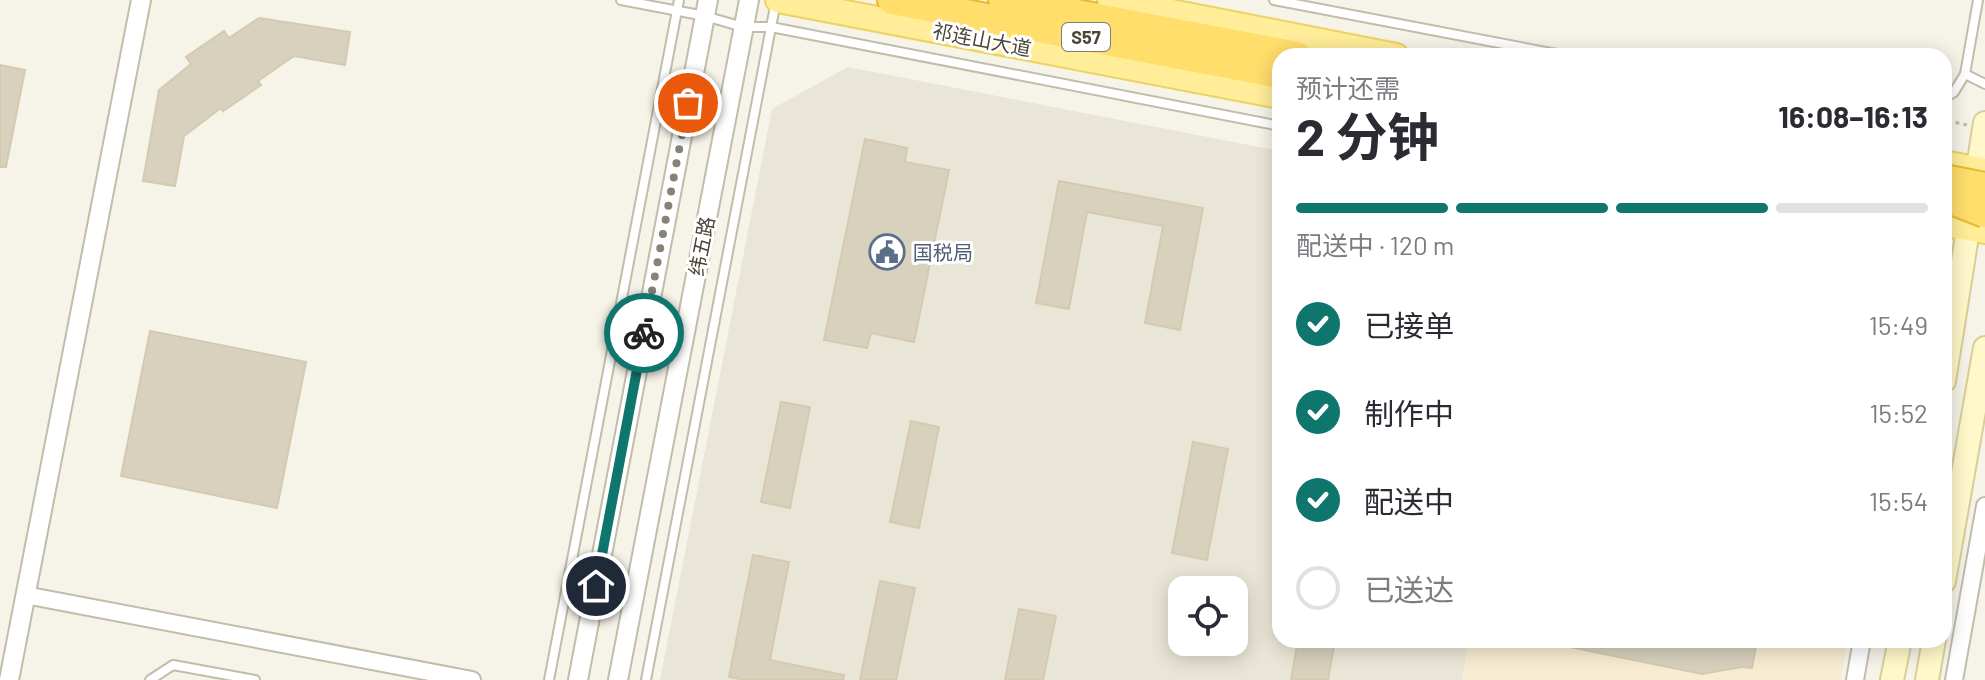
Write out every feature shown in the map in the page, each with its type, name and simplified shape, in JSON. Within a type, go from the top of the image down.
[{"type":"highway","name":"S57","points":[[892,0],[1272,72]]},
{"type":"highway","name":"S57","points":[[1003,0],[1272,51]]},
{"type":"highway","points":[[1952,178],[1982,176]]},
{"type":"highway","points":[[1952,201],[1957,202],[1970,224]]},
{"type":"main road","name":"祁连山大道","points":[[777,0],[1272,94]]},
{"type":"main road","points":[[1110,0],[1355,48]]},
{"type":"main road","points":[[1952,326],[1982,176],[1984,126]]},
{"type":"main road","points":[[1952,166],[1982,176]]},
{"type":"main road","points":[[1952,540],[1980,397],[1985,348]]},
{"type":"main road","points":[[1892,680],[1898,648]]},
{"type":"main road","points":[[1927,680],[1933,648]]},
{"type":"street","points":[[9,680],[141,0]]},
{"type":"street","name":"纬五路","points":[[618,680],[749,0]]},
{"type":"street","name":"纬五路","points":[[578,680],[706,8]]},
{"type":"street","points":[[1954,680],[1985,506]]},
{"type":"street","points":[[25,595],[472,680]]},
{"type":"street","points":[[1855,680],[1861,648]]},
{"type":"lane","points":[[621,0],[677,10],[706,8],[743,27],[771,27],[1272,124]]},
{"type":"lane","points":[[549,680],[679,0]]},
{"type":"lane","points":[[646,680],[777,0]]},
{"type":"lane","points":[[1274,0],[1525,48]]},
{"type":"lane","points":[[1952,93],[1965,74],[1978,0]]},
{"type":"lane","points":[[1965,74],[1985,84]]},
{"type":"lane","points":[[150,680],[173,665],[255,680]]},
{"type":"path","points":[[1952,121],[1984,126]]},
{"type":"shaded area","points":[[848,67],[1272,149],[1272,648],[1468,648],[1462,680],[660,680],[772,109]]},
{"type":"shaded area","points":[[1468,648],[1846,648],[1841,680],[1462,680]]},
{"type":"building","points":[[259,18],[350,32],[345,65],[294,56],[258,81],[261,85],[223,111],[221,108],[184,136],[175,186],[143,181],[159,90],[191,64],[186,57],[224,31],[229,38]]},
{"type":"building","points":[[0,65],[25,70],[6,167],[0,167]]},
{"type":"building","name":"国税局","points":[[865,139],[907,148],[905,162],[949,170],[914,342],[871,333],[867,348],[824,340]]},
{"type":"building","points":[[1059,181],[1203,208],[1180,330],[1145,323],[1163,226],[1087,212],[1069,309],[1036,303]]},
{"type":"building","points":[[150,331],[306,362],[277,508],[121,476]]},
{"type":"building","points":[[781,402],[810,407],[790,508],[761,502]]},
{"type":"building","points":[[911,421],[939,427],[919,528],[890,522]]},
{"type":"building","points":[[1193,442],[1228,449],[1207,560],[1172,553]]},
{"type":"building","points":[[753,555],[789,562],[770,660],[844,675],[843,680],[745,680],[729,677]]},
{"type":"building","points":[[880,581],[915,588],[896,680],[860,680]]},
{"type":"building","points":[[1019,609],[1056,616],[1043,680],[1005,680]]},
{"type":"building","points":[[1297,648],[1334,648],[1328,680],[1291,680]]},
{"type":"building","points":[[1575,648],[1756,648],[1752,668],[1702,674]]},
{"type":"way so far","points":[[644,333],[688,103]]},
{"type":"place","name":"国税局","points":[[887,252]]},
{"type":"route","points":[[596,586],[644,333]]}]
